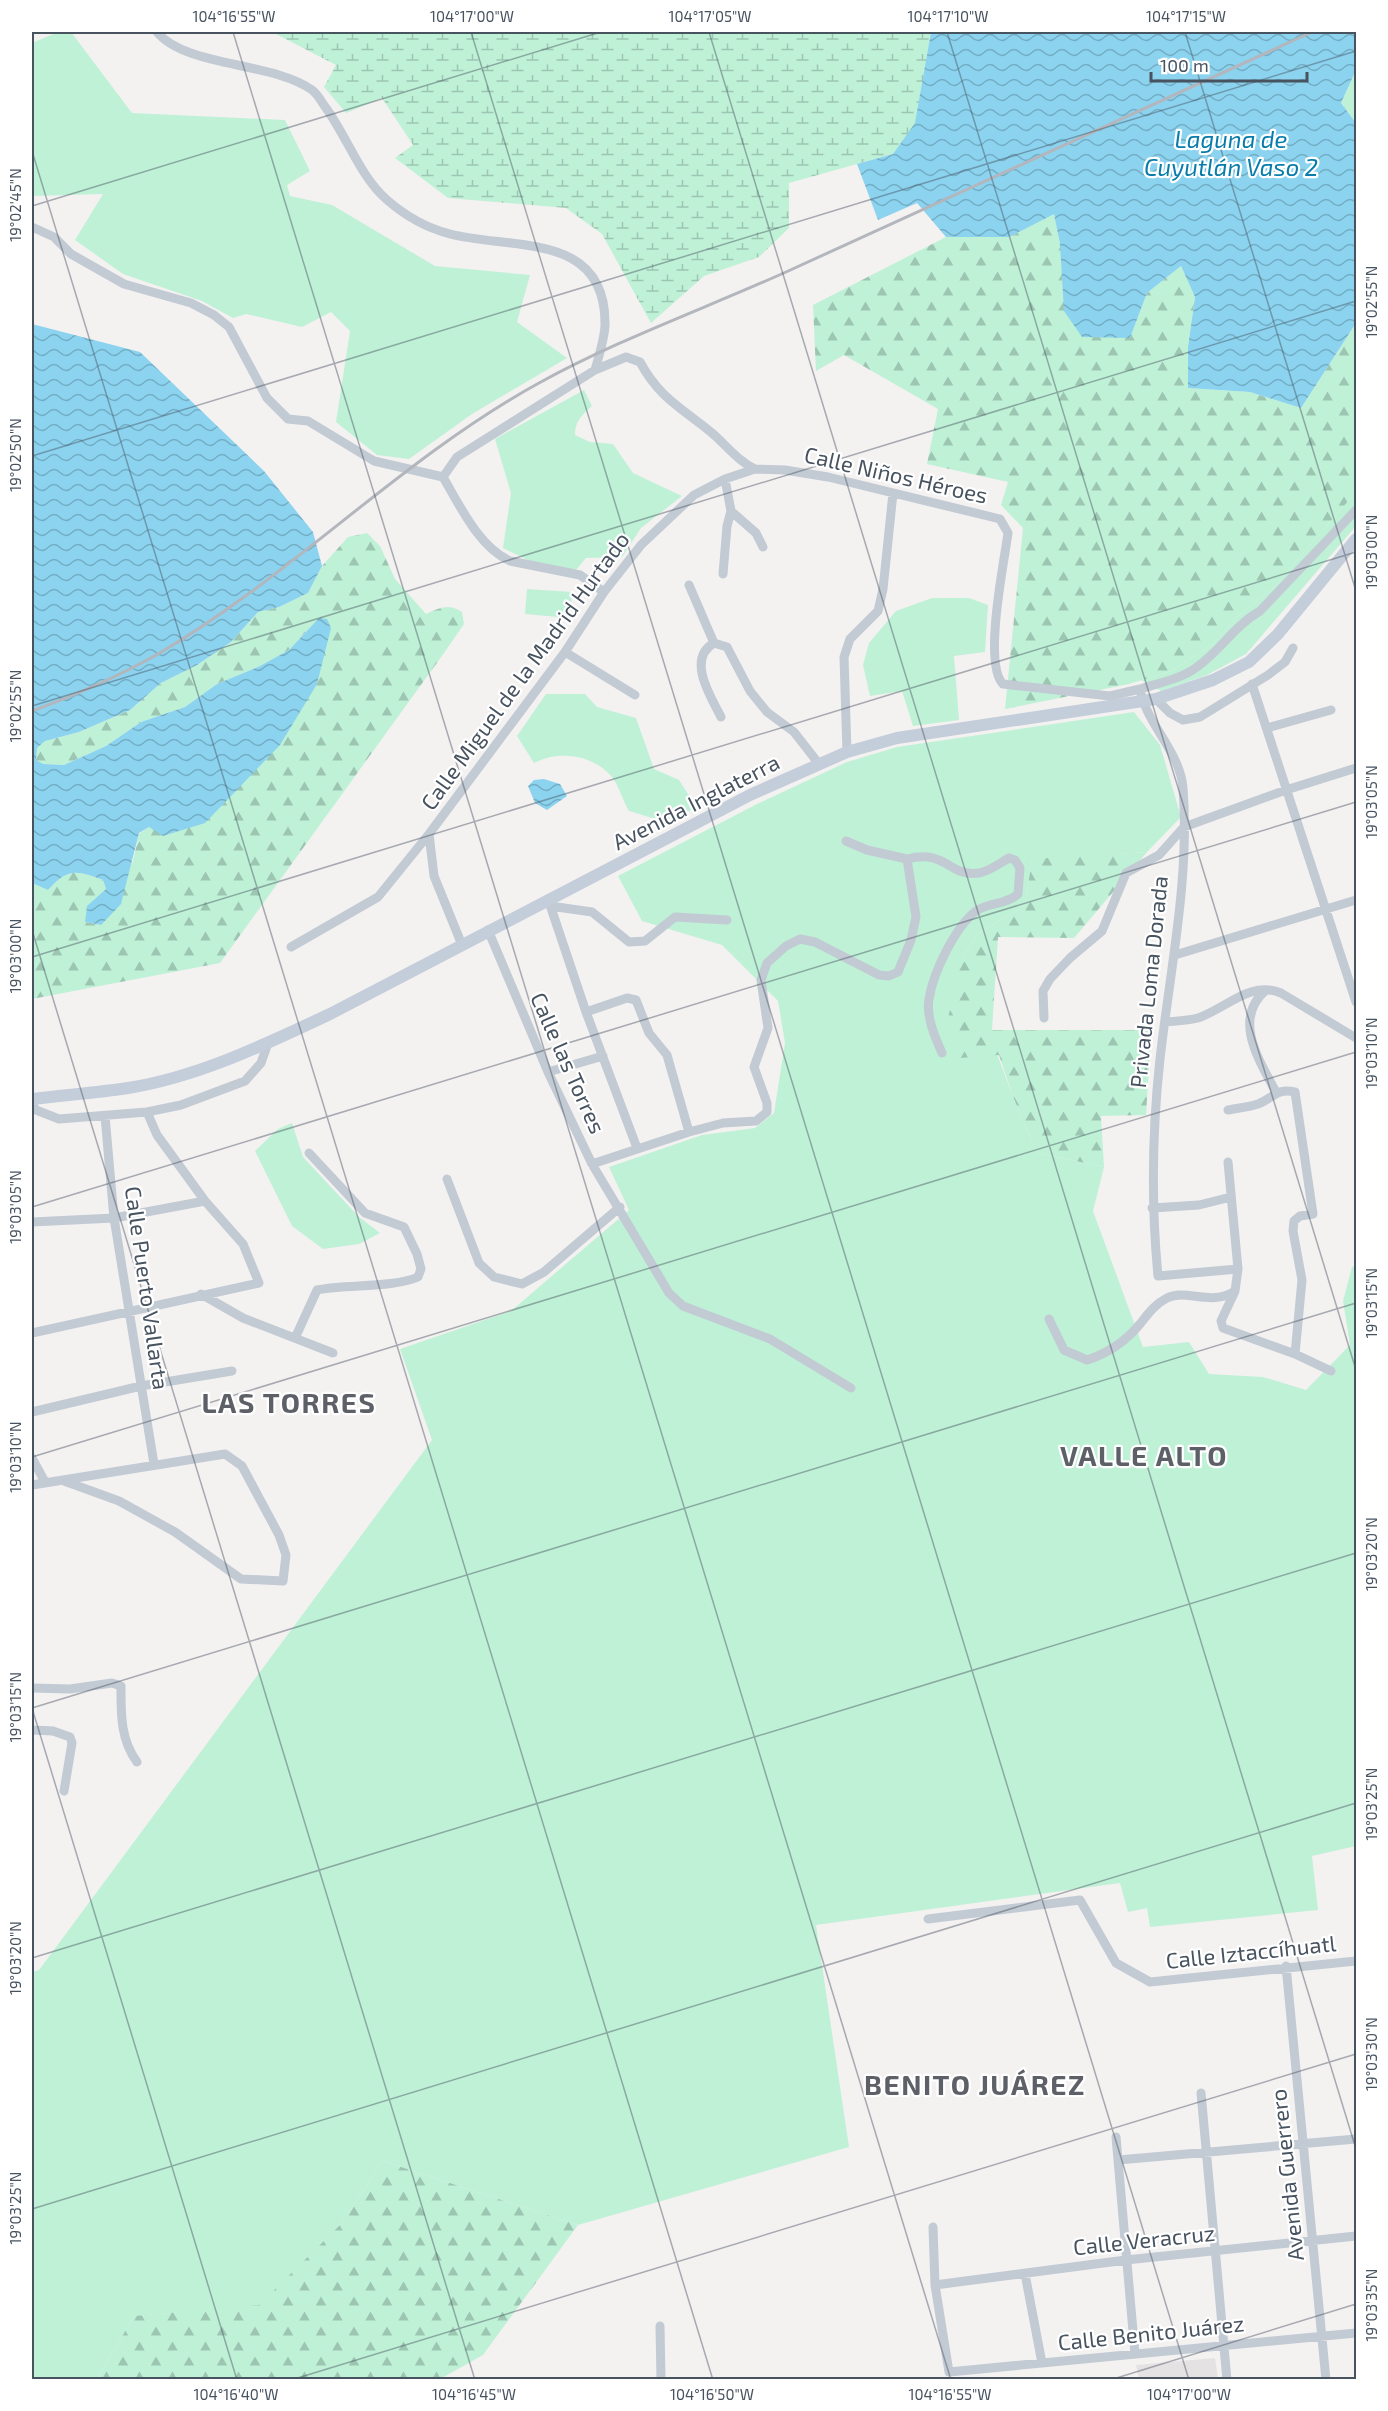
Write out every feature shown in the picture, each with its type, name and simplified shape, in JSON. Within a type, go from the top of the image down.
[{"type":"main road","name":"Avenida Inglaterra","points":[[32,1099],[129,1088],[185,1075],[268,1043],[330,1014],[488,930],[549,902],[750,795],[847,752],[897,738],[1141,695],[1156,699],[1213,680],[1249,662],[1278,634],[1356,539]]},
{"type":"street","points":[[157,32],[180,50],[278,75],[313,90],[386,199],[414,220],[448,234],[489,242],[546,247],[576,258],[594,281],[602,298],[605,327],[596,370]]},
{"type":"street","points":[[32,227],[54,237],[71,254],[124,284],[191,303],[214,315],[229,327],[267,398],[288,419],[308,421],[374,461],[443,477],[468,520],[500,556],[510,561],[580,575],[604,592]]},
{"type":"street","points":[[443,477],[457,457],[596,370],[626,357],[640,362],[650,380],[663,396],[712,433],[742,463],[755,469]]},
{"type":"street","name":"Calle Miguel de la Madrid Hurtado","points":[[462,945],[434,876],[429,834],[565,652],[604,592],[641,545],[694,495],[725,479],[755,469],[785,470]]},
{"type":"street","name":"Calle Niños Héroes","points":[[785,470],[1000,519],[1008,533],[994,636],[995,672],[1003,684],[1110,696],[1141,695],[1196,669],[1216,651],[1242,621],[1260,612],[1356,510]]},
{"type":"street","points":[[723,574],[727,526],[731,512],[725,479]]},
{"type":"street","points":[[847,752],[844,657],[850,639],[878,611],[883,589],[893,493]]},
{"type":"street","points":[[731,512],[756,533],[763,547]]},
{"type":"street","points":[[689,585],[714,643]]},
{"type":"street","points":[[721,717],[702,678],[701,661],[707,647],[714,643],[727,647],[750,691],[766,712],[794,732],[819,764]]},
{"type":"street","points":[[1156,699],[1170,713],[1183,720],[1200,717],[1285,662],[1293,648]]},
{"type":"street","points":[[565,652],[635,695]]},
{"type":"street","points":[[1252,684],[1356,1002]]},
{"type":"street","name":"Privada Loma Dorada","points":[[1141,695],[1168,745],[1183,785],[1184,827],[1175,955],[1155,1111],[1152,1208],[1158,1276],[1238,1269]]},
{"type":"street","points":[[1268,728],[1331,710]]},
{"type":"street","points":[[1044,1018],[1043,991],[1050,979],[1102,931],[1126,873],[1159,855],[1184,827],[1286,790],[1356,768]]},
{"type":"street","points":[[291,947],[378,897],[429,834]]},
{"type":"street","points":[[846,841],[867,850],[907,860],[923,855],[935,857],[963,873],[981,873],[1009,858],[1015,860],[1020,868],[1018,894],[1011,900],[979,909],[962,923],[942,963],[929,1000],[932,1028],[942,1053]]},
{"type":"street","points":[[592,1164],[637,1148],[723,1123],[756,1121],[766,1112],[767,1103],[754,1067],[768,1028],[761,980],[767,963],[786,945],[800,939],[815,942],[879,975],[889,976],[898,972],[911,940],[916,917],[907,860]]},
{"type":"street","points":[[1175,955],[1356,900]]},
{"type":"street","points":[[549,902],[592,912],[628,942],[645,941],[675,917],[727,920]]},
{"type":"street","points":[[549,902],[586,1012],[637,1148]]},
{"type":"street","name":"Calle las Torres","points":[[488,930],[548,1072],[592,1164],[620,1207],[669,1293],[683,1306],[770,1339],[850,1388]]},
{"type":"street","points":[[1268,989],[1258,997],[1249,1012],[1250,1034],[1259,1060],[1276,1092]]},
{"type":"street","points":[[1165,1022],[1190,1020],[1241,996],[1268,989],[1281,993],[1356,1038]]},
{"type":"street","points":[[586,1012],[627,998],[636,1000],[648,1033],[667,1055],[689,1132]]},
{"type":"street","points":[[32,1104],[36,1110],[59,1119],[147,1112],[181,1105],[245,1081],[261,1063],[268,1043]]},
{"type":"street","points":[[548,1072],[603,1056]]},
{"type":"street","points":[[1228,1110],[1260,1103],[1276,1092],[1295,1092],[1313,1214],[1300,1216],[1294,1221],[1293,1232],[1302,1280],[1295,1354]]},
{"type":"street","points":[[32,1333],[259,1283],[243,1244],[206,1201],[157,1136],[147,1112]]},
{"type":"street","name":"Calle Puerto Vallarta","points":[[105,1116],[114,1218],[154,1464]]},
{"type":"street","points":[[295,1338],[317,1290],[348,1285],[409,1281],[418,1277],[421,1269],[404,1227],[365,1213],[309,1153]]},
{"type":"street","points":[[1228,1162],[1238,1269],[1235,1291],[1221,1321],[1222,1328],[1295,1354],[1331,1371]]},
{"type":"street","points":[[447,1179],[479,1263],[494,1277],[522,1284],[544,1272],[620,1207]]},
{"type":"street","points":[[1152,1208],[1199,1205],[1231,1197]]},
{"type":"street","points":[[32,1222],[114,1218],[206,1201]]},
{"type":"street","points":[[1049,1320],[1064,1350],[1087,1360],[1117,1347],[1153,1308],[1168,1297],[1180,1295],[1204,1299],[1229,1295],[1235,1291]]},
{"type":"street","points":[[201,1294],[243,1318],[333,1353]]},
{"type":"street","points":[[32,1412],[141,1386],[232,1371]]},
{"type":"street","points":[[32,1485],[225,1454],[242,1466],[279,1535],[286,1556],[283,1581],[242,1579],[198,1546],[119,1501],[64,1481]]},
{"type":"street","points":[[32,1458],[45,1482]]},
{"type":"street","points":[[32,1688],[69,1689],[112,1683],[121,1686],[122,1725],[128,1751],[137,1762]]},
{"type":"street","points":[[32,1730],[53,1731],[70,1737],[72,1743],[64,1791]]},
{"type":"street","name":"Calle Iztaccíhuatl","points":[[928,1919],[1080,1900],[1116,1963],[1150,1982],[1286,1966],[1356,1961]]},
{"type":"street","name":"Avenida Guerrero","points":[[1286,1966],[1326,2379]]},
{"type":"street","points":[[1201,2093],[1227,2379]]},
{"type":"street","points":[[1116,2137],[1135,2354]]},
{"type":"street","points":[[1118,2160],[1356,2139]]},
{"type":"street","points":[[933,2227],[935,2285]]},
{"type":"street","name":"Calle Veracruz","points":[[935,2285],[1126,2260],[1356,2236]]},
{"type":"street","points":[[1025,2274],[1042,2363]]},
{"type":"street","name":"Calle Benito Juárez","points":[[935,2285],[949,2372],[1356,2333]]},
{"type":"street","points":[[660,2325],[661,2379]]},
{"type":"shaded area","points":[[1215,2358],[1218,2379],[1139,2379],[1136,2365]]},
{"type":"green space","points":[[58,32],[71,32],[132,113],[285,120],[310,171],[287,185],[290,196],[332,205],[435,266],[530,275],[517,322],[567,358],[472,414],[409,459],[377,455],[336,422],[350,331],[331,312],[302,327],[246,314],[233,318],[202,301],[123,274],[75,240],[103,194],[32,196],[32,43]]},
{"type":"green space","points":[[272,32],[931,32],[916,123],[893,154],[789,183],[789,228],[759,257],[704,276],[651,323],[602,234],[566,208],[448,198],[395,158],[413,145],[382,98],[346,113],[324,87],[336,65]]},
{"type":"green space","points":[[1356,70],[1356,123],[1341,103]]},
{"type":"green space","points":[[1054,213],[1060,244],[1130,338],[1147,293],[1181,266],[1195,297],[1188,347],[1188,388],[1250,392],[1301,408],[1356,323],[1356,492],[1272,589],[1237,617],[1212,645],[1171,671],[1129,684],[1005,709],[1023,528],[1001,505],[1008,482],[927,464],[938,409],[844,355],[816,371],[813,305],[946,237],[1009,237]]},
{"type":"green space","points":[[584,390],[592,406],[582,415],[575,435],[590,442],[613,444],[633,473],[682,496],[641,528],[622,557],[586,558],[576,570],[534,563],[503,548],[511,493],[495,439]]},
{"type":"green space","points":[[1356,492],[1356,526],[1246,654],[1207,675],[1161,691],[1141,680],[1171,671],[1212,645],[1237,617],[1272,589]]},
{"type":"green space","points":[[367,533],[380,546],[395,579],[426,614],[449,607],[462,612],[464,624],[444,653],[220,963],[32,999],[32,883],[48,890],[61,878],[73,873],[86,874],[103,880],[106,889],[88,906],[85,922],[101,925],[133,861],[139,834],[149,827],[319,618],[289,650],[260,666],[217,684],[185,707],[141,722],[106,746],[64,765],[43,764],[35,760],[37,748],[45,741],[79,732],[130,710],[161,683],[197,665],[231,642],[258,612],[279,607],[308,593],[322,566],[348,537]]},
{"type":"green space","points":[[527,589],[572,592],[570,618],[525,614]]},
{"type":"green space","points":[[932,598],[969,598],[988,605],[985,652],[954,656],[959,720],[913,726],[902,691],[870,696],[863,665],[869,643],[896,611]]},
{"type":"green space","points":[[546,694],[585,694],[597,707],[636,718],[654,769],[679,780],[697,808],[662,821],[629,811],[612,777],[595,763],[575,756],[554,756],[534,763],[517,736]]},
{"type":"green space","points":[[1134,712],[1160,745],[1181,817],[1147,852],[1032,860],[1025,905],[978,934],[961,958],[1012,1094],[1037,1153],[1104,1167],[1093,1211],[1143,1347],[1189,1342],[1209,1374],[1263,1377],[1306,1390],[1350,1345],[1343,1301],[1352,1267],[1356,1265],[1356,1846],[1312,1856],[1318,1910],[1150,1927],[1147,1908],[1128,1912],[1120,1883],[816,1925],[849,2147],[578,2225],[383,2161],[341,2224],[259,2306],[134,2316],[97,2379],[32,2379],[32,1972],[39,1970],[432,1440],[400,1349],[511,1311],[629,1210],[609,1167],[702,1135],[755,1128],[774,1113],[785,1043],[778,1001],[722,945],[642,921],[618,876],[757,804],[847,762],[897,747]]},
{"type":"green space","points":[[1147,852],[1074,938],[998,937],[992,1030],[1151,1030],[1146,1115],[1101,1116],[1104,1167],[1037,1153],[1012,1094],[999,1055],[959,1058],[948,1019],[961,958],[978,934],[1025,905],[1032,859]]},
{"type":"green space","points":[[292,1123],[303,1157],[359,1217],[380,1233],[359,1244],[323,1249],[292,1226],[255,1151],[278,1129]]},
{"type":"green space","points":[[383,2161],[578,2225],[483,2355],[440,2379],[97,2379],[134,2316],[259,2305],[341,2224]]},
{"type":"water","name":"Laguna de Cuyutlán Vaso 2","points":[[931,32],[1356,32],[1356,70],[1341,103],[1356,123],[1356,323],[1301,408],[1250,392],[1188,388],[1188,347],[1195,297],[1181,266],[1147,293],[1130,338],[1082,337],[1064,311],[1060,244],[1054,214],[1009,237],[946,237],[917,203],[878,220],[857,164],[893,154],[915,123]]},
{"type":"water","points":[[32,324],[140,352],[264,471],[313,532],[322,566],[308,593],[279,607],[258,612],[231,642],[197,665],[161,683],[130,710],[79,732],[45,741],[37,748],[36,760],[43,764],[64,765],[106,746],[141,722],[185,707],[217,684],[260,666],[289,650],[319,618],[327,619],[331,628],[317,684],[280,745],[205,823],[163,836],[149,827],[139,833],[121,904],[101,925],[85,922],[87,906],[106,889],[103,880],[86,874],[73,873],[61,878],[48,890],[32,883]]},
{"type":"water","points":[[544,779],[560,784],[567,796],[547,810],[535,803],[528,786],[534,780]]},
{"type":"railway","points":[[32,711],[127,670],[208,623],[441,446],[489,413],[569,367],[786,272],[1312,32]]},
{"type":"district","name":"LAS TORRES","points":[[289,1403]]},
{"type":"district","name":"VALLE ALTO","points":[[1144,1456]]},
{"type":"district","name":"BENITO JUÁREZ","points":[[975,2085]]}]
